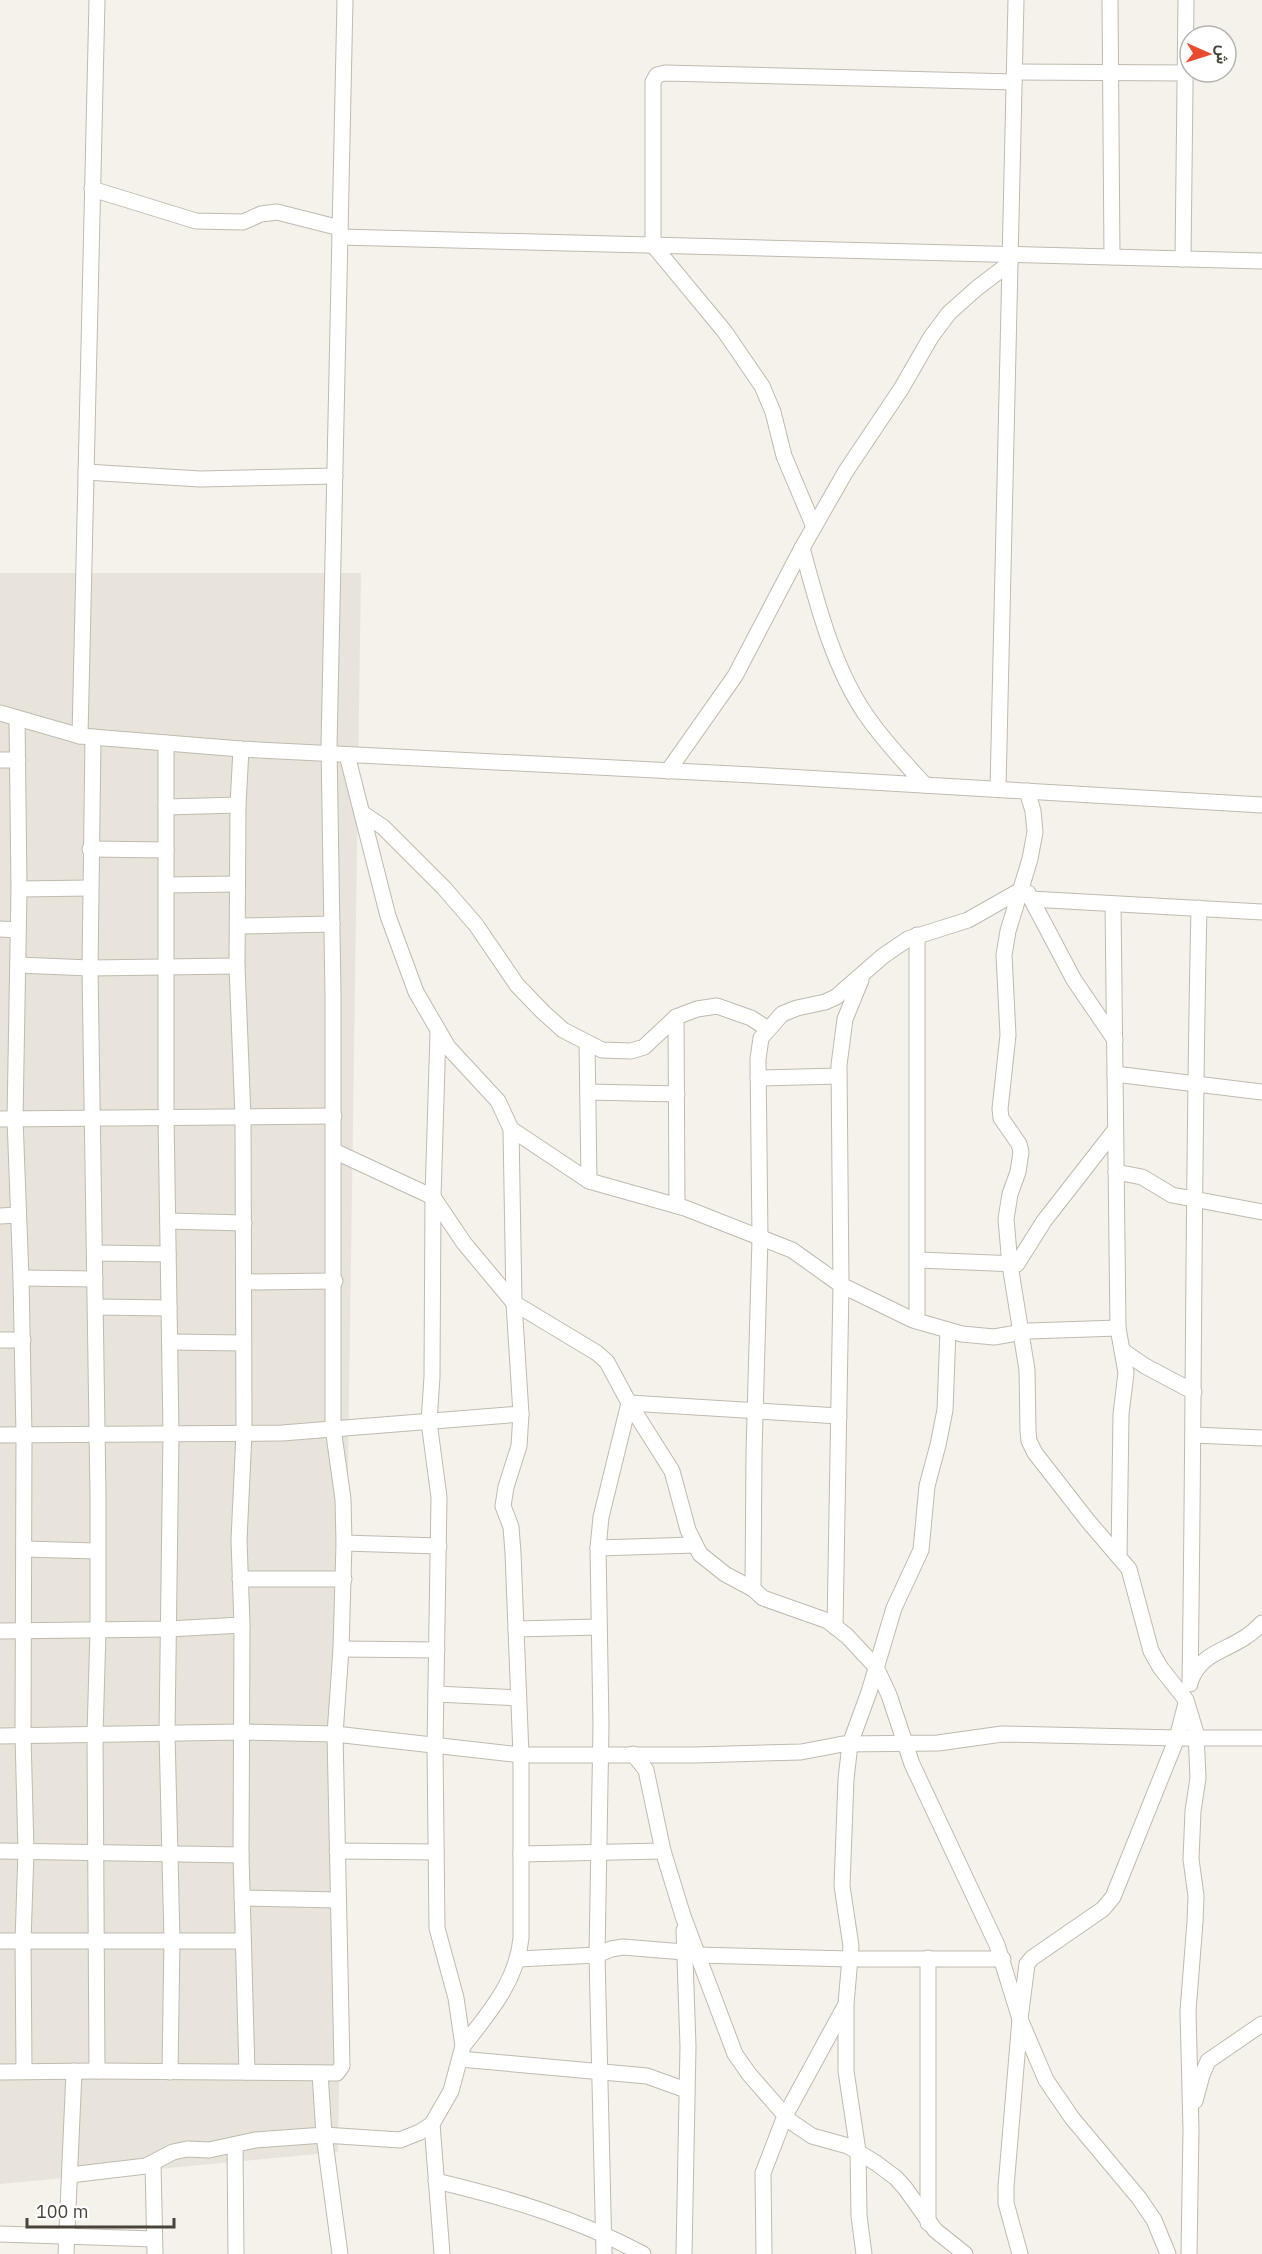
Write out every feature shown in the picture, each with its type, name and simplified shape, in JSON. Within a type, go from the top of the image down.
[{"type":"street","points":[[97,0],[86,472],[87,736],[96,1253],[97,2071]]},
{"type":"street","points":[[0,2072],[337,2073],[342,2066],[335,1734],[341,1649],[344,1543],[343,1499],[333,1428],[334,1116],[329,754],[345,0]]},
{"type":"street","points":[[998,789],[1016,0]]},
{"type":"street","points":[[1110,0],[1112,257]]},
{"type":"street","points":[[1186,0],[1186,24]]},
{"type":"street","points":[[814,527],[784,456],[773,412],[762,386],[725,332],[653,245],[653,82],[657,75],[665,73],[1014,77],[1110,72],[1178,73]]},
{"type":"street","points":[[1183,259],[1185,84]]},
{"type":"street","points":[[92,189],[196,220],[243,222],[261,214],[277,212],[340,233],[1010,259],[1112,257],[1262,261]]},
{"type":"street","points":[[668,771],[735,676],[802,548],[846,471],[901,389],[939,326],[964,299],[1010,259]]},
{"type":"street","points":[[86,472],[201,479],[335,476]]},
{"type":"street","points":[[802,548],[818,608],[851,687],[865,713],[882,736],[926,785]]},
{"type":"street","points":[[0,713],[17,721],[87,736],[241,749],[1262,805]]},
{"type":"street","points":[[0,725],[17,721]]},
{"type":"street","points":[[17,721],[18,965],[8,1119],[18,1215],[23,1340],[23,1736],[26,1851],[23,1941],[24,2071]]},
{"type":"street","points":[[166,743],[166,1118],[171,1342],[167,1733],[172,1940],[170,2072]]},
{"type":"street","points":[[241,749],[238,805],[237,966],[243,1117],[244,1433],[239,1540],[242,1625],[242,1898],[247,2072]]},
{"type":"street","points":[[70,2175],[138,2168],[181,2150],[209,2150],[255,2140],[324,2135],[400,2140],[411,2137],[432,2124],[451,2091],[462,2053],[500,1997],[519,1959],[521,1755],[511,1527],[503,1506],[506,1487],[519,1446],[522,1414],[514,1304],[511,1129],[498,1101],[448,1047],[416,992],[388,916],[346,755]]},
{"type":"street","points":[[0,760],[18,760]]},
{"type":"street","points":[[1027,791],[1033,811],[1035,832],[1025,890],[1008,931],[1004,955],[1008,1035],[1000,1109],[1001,1118],[1019,1144],[1021,1152],[1021,1162],[1007,1208],[1010,1265],[1027,1370],[1028,1424],[1032,1447],[1132,1576],[1151,1651],[1160,1667],[1186,1700],[1197,1738],[1198,1778],[1193,1811],[1191,1859],[1195,1887],[1195,1914],[1188,2011],[1191,2116],[1189,2254]]},
{"type":"street","points":[[166,807],[238,805]]},
{"type":"street","points":[[362,813],[383,827],[444,888],[476,925],[517,985],[563,1030],[587,1043],[602,1050],[631,1052],[644,1047],[676,1017],[697,1009],[717,1006],[751,1018],[768,1029]]},
{"type":"street","points":[[90,849],[166,850]]},
{"type":"street","points":[[167,885],[237,884]]},
{"type":"street","points":[[19,889],[90,888]]},
{"type":"street","points":[[1025,890],[1074,980],[1115,1040]]},
{"type":"street","points":[[753,1589],[759,1238],[758,1078],[759,1046],[768,1029],[782,1014],[790,1010],[825,1002],[836,997],[896,946],[917,934],[968,920],[1025,890],[1113,905],[1262,912]]},
{"type":"street","points":[[1113,905],[1118,1328],[1126,1373],[1121,1414],[1119,1557]]},
{"type":"street","points":[[1190,1683],[1194,1435],[1195,1083],[1199,908]]},
{"type":"street","points":[[238,926],[332,924]]},
{"type":"street","points":[[0,929],[18,930]]},
{"type":"street","points":[[917,934],[919,1260],[917,1321]]},
{"type":"street","points":[[18,965],[90,968],[237,966]]},
{"type":"street","points":[[835,1627],[841,1285],[840,1050],[850,1002],[865,972]]},
{"type":"street","points":[[676,1017],[677,1206]]},
{"type":"street","points":[[438,1032],[433,1197],[432,1377],[429,1422],[439,1497],[435,1747],[437,1928],[456,1998],[462,2053]]},
{"type":"street","points":[[587,1043],[589,1181]]},
{"type":"street","points":[[1115,1074],[1262,1092]]},
{"type":"street","points":[[758,1078],[839,1076]]},
{"type":"street","points":[[588,1092],[677,1094]]},
{"type":"street","points":[[8,1119],[334,1116]]},
{"type":"street","points":[[511,1129],[589,1181],[677,1206],[792,1250],[841,1285],[917,1321],[969,1335],[994,1337],[1022,1332],[1118,1328]]},
{"type":"street","points":[[919,1260],[1010,1265],[1018,1263],[1044,1221],[1115,1130]]},
{"type":"street","points":[[334,1151],[433,1197],[464,1243],[514,1304],[597,1353],[606,1362],[672,1471],[695,1545],[711,1564],[753,1589],[763,1598],[828,1621],[847,1636],[876,1667],[934,1812],[1003,1959],[1020,2019],[1037,2060],[1056,2097],[1139,2198],[1154,2220],[1168,2254]]},
{"type":"street","points":[[1116,1172],[1142,1177],[1172,1195],[1262,1212]]},
{"type":"street","points":[[0,1216],[18,1215]]},
{"type":"street","points":[[168,1221],[244,1223]]},
{"type":"street","points":[[96,1253],[168,1254]]},
{"type":"street","points":[[21,1278],[95,1279]]},
{"type":"street","points":[[244,1282],[334,1281]]},
{"type":"street","points":[[96,1307],[169,1308]]},
{"type":"street","points":[[864,2254],[859,2216],[858,2151],[848,2092],[846,2004],[850,1959],[849,1931],[842,1886],[846,1779],[850,1744],[894,1608],[917,1561],[922,1542],[928,1480],[939,1445],[947,1393],[948,1330]]},
{"type":"street","points":[[0,1340],[23,1340]]},
{"type":"street","points":[[171,1342],[243,1343]]},
{"type":"street","points":[[1123,1351],[1145,1366],[1194,1392]]},
{"type":"street","points":[[629,1403],[839,1416]]},
{"type":"street","points":[[603,2254],[597,1955],[600,1754],[598,1548],[602,1517],[629,1403]]},
{"type":"street","points":[[0,1435],[282,1433],[522,1414]]},
{"type":"street","points":[[1194,1435],[1262,1438]]},
{"type":"street","points":[[344,1543],[439,1546]]},
{"type":"street","points":[[598,1548],[695,1545]]},
{"type":"street","points":[[24,1549],[96,1551]]},
{"type":"street","points":[[240,1579],[344,1579]]},
{"type":"street","points":[[1020,2254],[1008,2211],[1006,2187],[1020,2019],[1027,1964],[1032,1958],[1103,1909],[1113,1897],[1182,1725],[1190,1683],[1195,1670],[1203,1660],[1247,1636],[1262,1623]]},
{"type":"street","points":[[0,1631],[98,1631],[242,1625]]},
{"type":"street","points":[[516,1629],[599,1627]]},
{"type":"street","points":[[341,1649],[437,1650]]},
{"type":"street","points":[[436,1694],[518,1698]]},
{"type":"street","points":[[0,1736],[241,1732],[335,1734],[521,1755],[695,1755],[801,1752],[850,1744],[938,1743],[1002,1734],[1262,1738]]},
{"type":"street","points":[[633,1754],[646,1770],[650,1783],[663,1851],[683,1916],[690,1953],[684,2254]]},
{"type":"street","points":[[0,1851],[242,1855]]},
{"type":"street","points":[[337,1851],[436,1852]]},
{"type":"street","points":[[521,1854],[663,1851]]},
{"type":"street","points":[[242,1898],[338,1900]]},
{"type":"street","points":[[0,1941],[243,1941]]},
{"type":"street","points":[[519,1959],[597,1955],[623,1947],[690,1953],[850,1959],[1003,1959]]},
{"type":"street","points":[[690,1953],[719,2008],[728,2040],[735,2054],[785,2116],[799,2129],[812,2136],[858,2151],[896,2178],[928,2223],[965,2254]]},
{"type":"street","points":[[928,1958],[928,2223]]},
{"type":"street","points":[[764,2254],[763,2173],[785,2116],[846,2004]]},
{"type":"street","points":[[1191,2116],[1202,2074],[1208,2061],[1262,2024]]},
{"type":"street","points":[[462,2053],[647,2076],[686,2090]]},
{"type":"street","points":[[66,2254],[74,2071]]},
{"type":"street","points":[[320,2073],[324,2135],[340,2254]]},
{"type":"street","points":[[432,2124],[442,2254]]},
{"type":"street","points":[[235,2145],[236,2254]]},
{"type":"street","points":[[0,2234],[67,2235],[154,2247],[153,2163]]},
{"type":"street","points":[[436,2181],[495,2194],[604,2233],[643,2254]]},
{"type":"shaded area","points":[[0,573],[361,573],[338,2152],[0,2184]]}]
